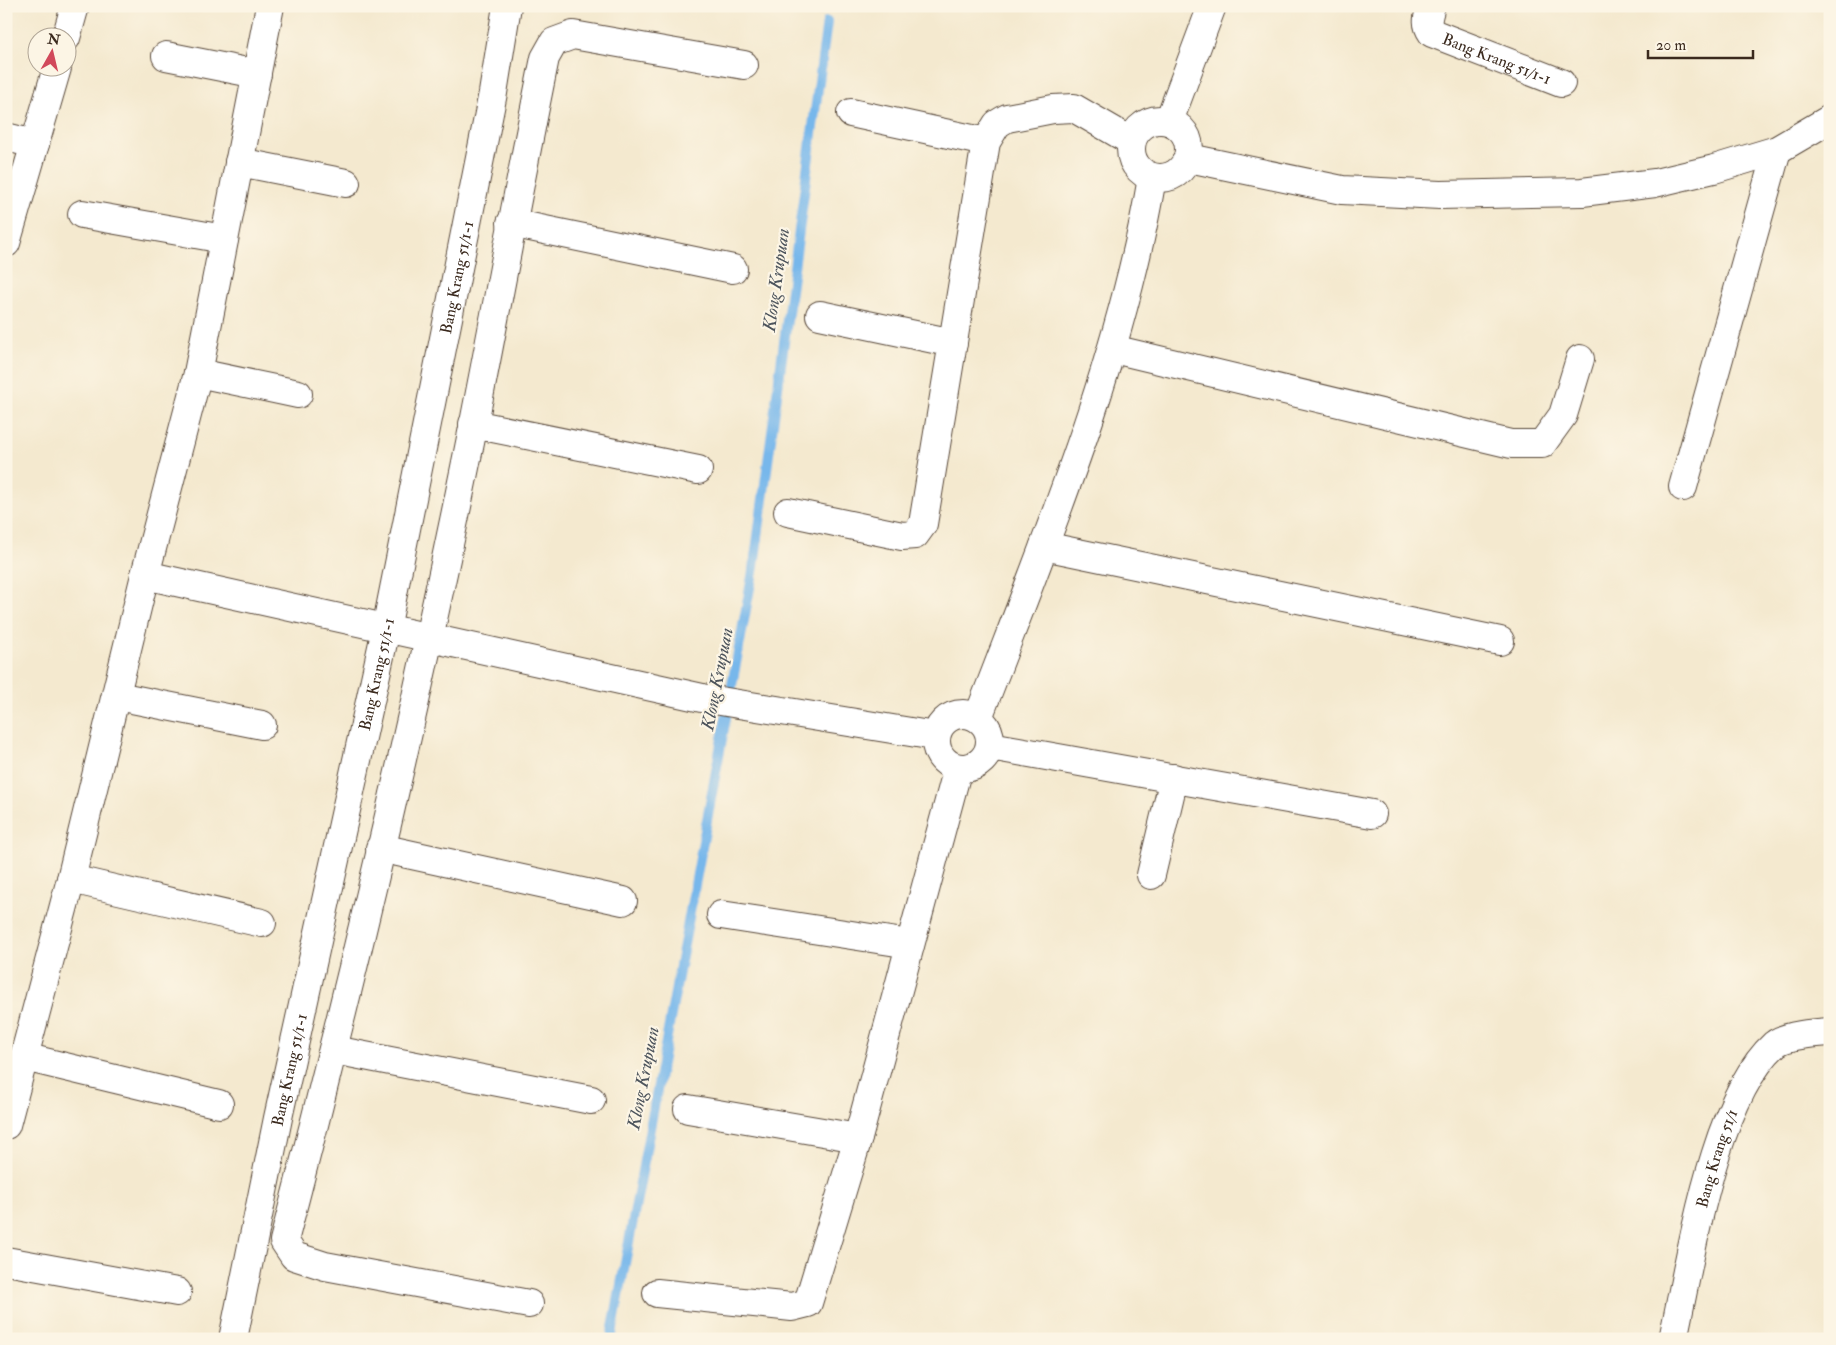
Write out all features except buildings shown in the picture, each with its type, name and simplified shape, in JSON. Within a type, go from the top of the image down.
[{"type":"street","points":[[69,28],[75,6]]},
{"type":"street","points":[[6,1125],[71,879],[145,575],[198,373],[270,6]]},
{"type":"street","name":"Bang Krang 51/1-1","points":[[233,1339],[278,1118],[386,629],[493,93],[507,6]]},
{"type":"street","points":[[1169,121],[1212,6]]},
{"type":"street","name":"Bang Krang 51/1-1","points":[[1431,6],[1427,20],[1432,33],[1561,83]]},
{"type":"street","points":[[529,1304],[325,1266],[294,1256],[284,1241],[334,1050],[427,638],[473,424],[545,58],[554,42],[573,36],[744,65]]},
{"type":"street","points":[[166,56],[257,74]]},
{"type":"street","points":[[6,244],[54,78]]},
{"type":"street","points":[[788,512],[902,536],[914,535],[924,524],[986,142],[997,124],[1007,118],[1052,109],[1074,108],[1131,141]]},
{"type":"street","points":[[851,113],[986,142]]},
{"type":"street","points":[[1189,158],[1342,190],[1440,195],[1582,192],[1655,183],[1714,169],[1778,150],[1830,119]]},
{"type":"street","points":[[1157,120],[1169,121],[1179,126],[1186,136],[1190,147],[1189,158],[1183,168],[1174,175],[1163,179],[1152,178],[1141,172],[1134,163],[1130,152],[1131,141],[1137,130],[1146,123],[1157,120]]},
{"type":"street","points":[[6,137],[35,144]]},
{"type":"street","points":[[1683,487],[1778,150]]},
{"type":"street","points":[[239,162],[346,183]]},
{"type":"street","points":[[978,718],[1044,546],[1113,349],[1145,219],[1152,178]]},
{"type":"street","points":[[82,214],[224,239]]},
{"type":"street","points":[[511,224],[733,269]]},
{"type":"street","points":[[820,315],[954,343]]},
{"type":"street","points":[[1113,349],[1511,444],[1542,444],[1564,414],[1580,359]]},
{"type":"street","points":[[198,373],[298,394]]},
{"type":"street","points":[[473,424],[698,470]]},
{"type":"street","points":[[1044,546],[1500,641]]},
{"type":"street","points":[[145,575],[702,698],[935,736]]},
{"type":"street","points":[[117,696],[262,726]]},
{"type":"street","points":[[957,714],[978,718],[986,726],[990,736],[990,746],[986,757],[978,764],[968,768],[958,768],[947,764],[940,756],[936,747],[935,736],[947,718],[957,714]]},
{"type":"street","points":[[990,746],[1372,814]]},
{"type":"street","points":[[658,1293],[792,1307],[808,1303],[858,1138],[958,768]]},
{"type":"street","points":[[1151,875],[1174,778]]},
{"type":"street","points":[[380,848],[623,900]]},
{"type":"street","points":[[71,879],[262,923]]},
{"type":"street","points":[[721,915],[910,944]]},
{"type":"street","name":"Bang Krang 51/1","points":[[1673,1339],[1712,1164],[1727,1122],[1752,1070],[1776,1043],[1809,1033],[1830,1032]]},
{"type":"street","points":[[334,1050],[591,1100]]},
{"type":"street","points":[[24,1057],[219,1104]]},
{"type":"street","points":[[688,1109],[858,1138]]},
{"type":"street","points":[[6,1261],[177,1292]]},
{"type":"waterway","name":"Klong Krupuan","points":[[611,1339],[754,566],[827,22]]}]
